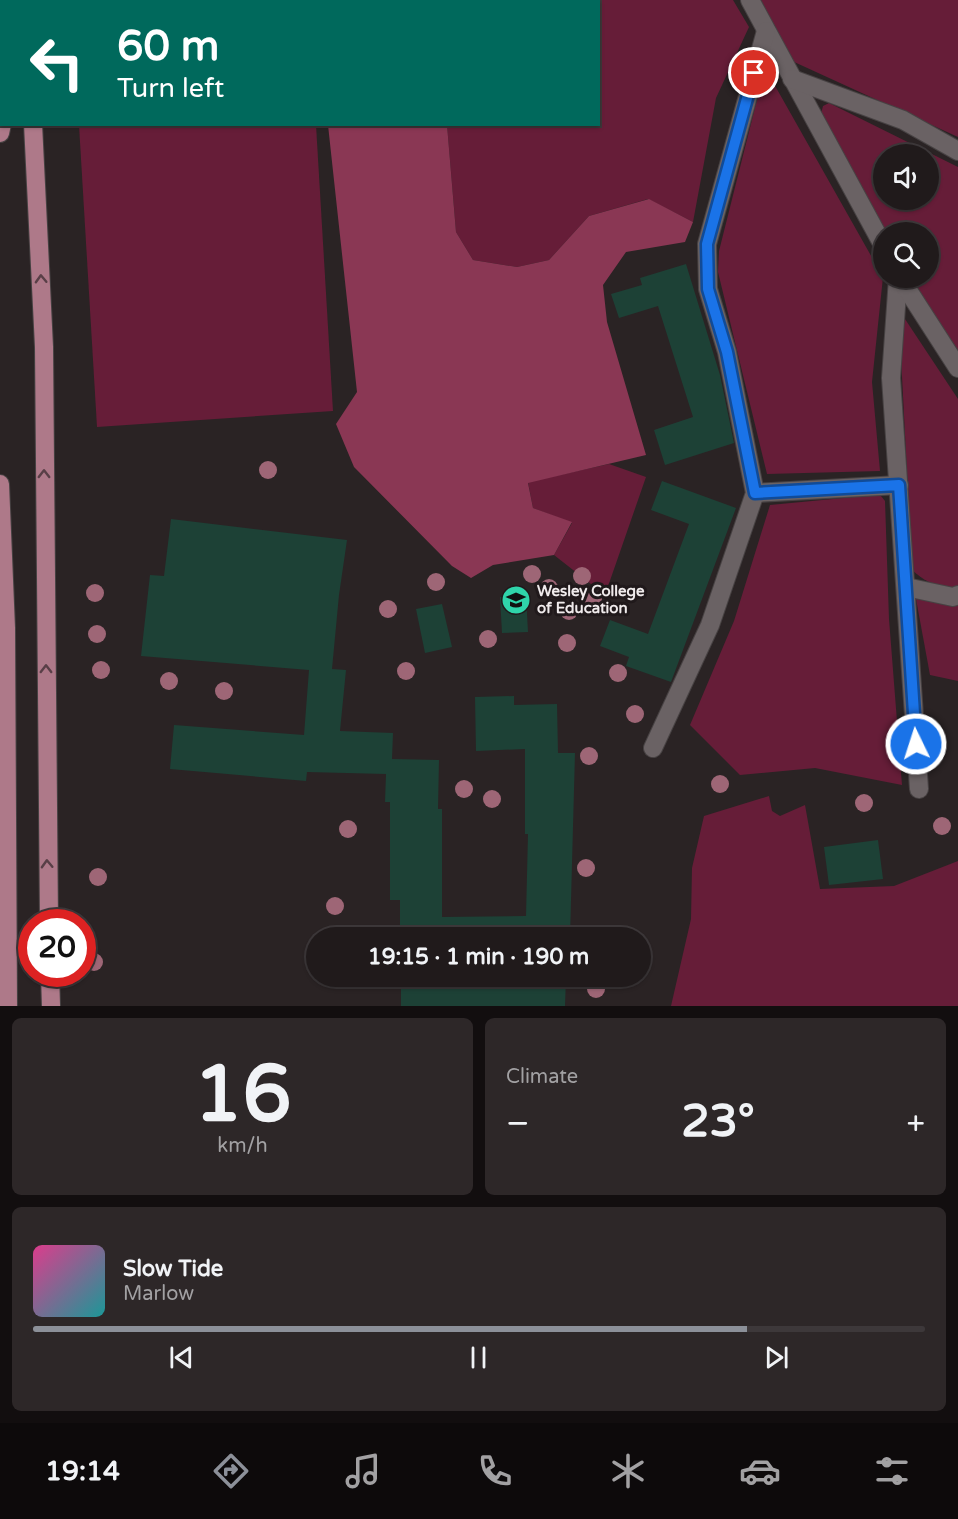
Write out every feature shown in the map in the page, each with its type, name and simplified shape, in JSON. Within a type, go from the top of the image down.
[{"type":"main road","points":[[33,126],[44,346],[49,909]]},
{"type":"main road","points":[[0,484],[6,628],[8,1006]]},
{"type":"main road","points":[[50,987],[51,1006]]},
{"type":"lane","points":[[750,0],[873,228]]},
{"type":"lane","points":[[653,748],[710,625],[755,493],[727,352],[708,289],[707,244],[766,31]]},
{"type":"lane","points":[[792,79],[903,120],[958,152]]},
{"type":"lane","points":[[898,288],[891,378],[919,789]]},
{"type":"lane","points":[[906,288],[958,368]]},
{"type":"lane","points":[[755,493],[899,485]]},
{"type":"lane","points":[[906,587],[953,597],[958,595]]},
{"type":"shaded area","points":[[600,0],[733,0],[749,27],[716,98],[693,222],[648,199],[589,216],[549,260],[517,267],[473,260],[456,232],[447,126],[600,126]]},
{"type":"shaded area","points":[[761,0],[958,0],[958,137],[792,61]]},
{"type":"shaded area","points":[[765,68],[873,259],[873,288],[882,288],[872,382],[880,471],[767,474],[718,272],[719,251]]},
{"type":"shaded area","points":[[829,103],[912,144],[873,144],[873,210],[939,210],[939,158],[958,167],[958,354],[915,288],[939,288],[939,222],[879,222],[821,114],[823,106]]},
{"type":"shaded area","points":[[79,126],[316,126],[333,411],[97,427]]},
{"type":"shaded area","points":[[328,126],[447,126],[456,232],[473,260],[517,267],[549,260],[589,216],[649,199],[693,222],[685,242],[626,252],[603,285],[607,322],[646,455],[528,483],[533,508],[572,522],[554,555],[493,565],[471,578],[452,566],[354,467],[336,424],[357,392]]},
{"type":"shaded area","points":[[903,316],[958,399],[958,586],[945,587],[933,584],[912,570],[899,318]]},
{"type":"shaded area","points":[[609,464],[646,477],[605,595],[554,555],[572,523],[533,508],[528,482]]},
{"type":"shaded area","points":[[881,496],[885,501],[889,619],[902,785],[815,768],[740,775],[690,725],[734,621],[770,505]]},
{"type":"shaded area","points":[[916,599],[958,603],[958,681],[930,675]]},
{"type":"shaded area","points":[[769,796],[772,811],[780,816],[805,805],[820,889],[894,886],[958,861],[958,1006],[671,1006],[691,919],[692,868],[704,816]]},
{"type":"building","points":[[686,264],[720,375],[734,443],[665,465],[654,430],[693,417],[658,306],[619,318],[611,294],[642,285],[640,278]]},
{"type":"building","points":[[662,481],[736,508],[671,682],[626,666],[629,657],[600,646],[610,620],[648,634],[689,524],[651,510]]},
{"type":"building","points":[[171,519],[347,540],[332,669],[346,670],[340,731],[393,733],[392,759],[439,760],[438,809],[442,809],[442,917],[526,916],[528,834],[525,834],[525,749],[476,751],[475,697],[514,696],[514,705],[557,704],[558,753],[575,753],[570,927],[400,927],[400,900],[390,900],[390,802],[385,802],[386,774],[307,772],[306,781],[170,769],[174,725],[304,735],[309,670],[141,656],[150,575],[164,576]]},
{"type":"building","points":[[526,595],[528,632],[502,633],[500,597]]},
{"type":"building","points":[[442,604],[452,647],[425,653],[416,609]]},
{"type":"building","points":[[878,840],[883,879],[829,885],[824,847]]},
{"type":"building","points":[[401,987],[566,987],[565,1006],[401,1006]]},
{"type":"place","name":"Wesley College of Education","points":[[516,600]]},
{"type":"route","points":[[754,73],[707,244],[708,289],[727,352],[755,493],[899,485],[916,744]]}]
